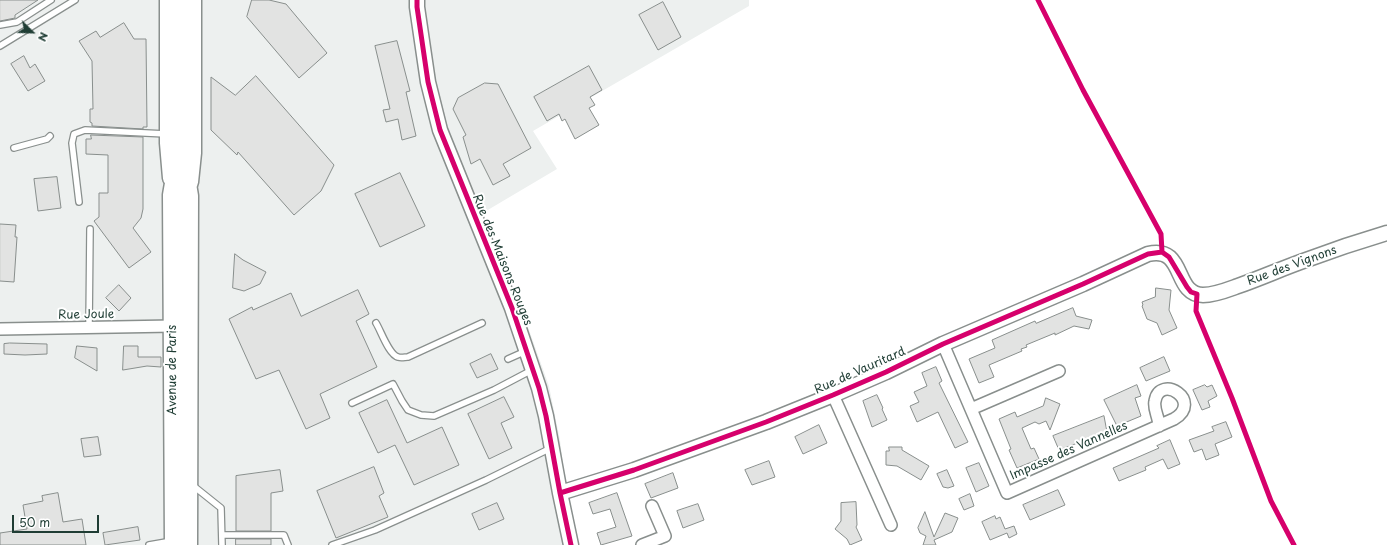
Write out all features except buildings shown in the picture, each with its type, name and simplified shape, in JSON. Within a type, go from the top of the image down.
[{"type":"main road","name":"Avenue de Paris","points":[[168,0],[174,139],[181,196],[188,481],[178,544]]},
{"type":"main road","name":"Avenue de Paris","points":[[174,139],[180,0]]},
{"type":"main road","name":"Avenue de Paris","points":[[178,544],[173,326],[181,196],[193,153],[193,0]]},
{"type":"street","name":"Rue des Maisons Rouges","points":[[416,2],[428,82],[440,130],[512,308],[533,369],[546,416],[571,545]]},
{"type":"street","name":"Rue des Vignons","points":[[1162,252],[1173,262],[1187,288],[1197,294],[1209,294],[1272,274],[1305,260],[1387,233]]},
{"type":"street","name":"Rue de Vauritard","points":[[560,493],[634,470],[766,422],[886,372],[943,344],[1083,284],[1148,254],[1162,252]]},
{"type":"street","name":"Rue Joule","points":[[0,329],[173,326]]},
{"type":"street","name":"Impasse des Vannelles","points":[[943,344],[1007,493],[1159,426]]},
{"type":"street","points":[[971,409],[1059,370]]},
{"type":"street","points":[[833,394],[891,524]]},
{"type":"street","points":[[642,545],[664,536],[652,506]]},
{"type":"lane","points":[[0,25],[17,22],[51,0]]},
{"type":"lane","points":[[0,46],[75,0]]},
{"type":"lane","points":[[79,202],[72,143],[74,134],[85,130],[174,139]]},
{"type":"lane","points":[[14,148],[47,139],[50,136]]},
{"type":"lane","points":[[89,328],[90,230]]},
{"type":"lane","points":[[376,323],[391,352],[394,355],[402,357],[408,356],[482,323]]},
{"type":"lane","points":[[508,359],[527,351]]},
{"type":"lane","points":[[352,404],[393,384],[408,410],[421,415],[434,416],[494,390],[533,369]]},
{"type":"lane","points":[[332,545],[375,530],[486,480],[552,448]]},
{"type":"lane","points":[[188,481],[221,508],[222,545]]},
{"type":"lane","points":[[222,536],[284,536],[288,545]]},
{"type":"lane","points":[[149,545],[178,544]]},
{"type":"shaded area","points":[[0,0],[749,0],[749,6],[533,131],[557,169],[481,214],[500,254],[549,386],[560,440],[565,481],[560,493],[571,545],[0,545]]},
{"type":"cycle path","points":[[417,0],[428,82],[440,130],[512,308],[539,388],[546,416],[571,545]]},
{"type":"cycle path","points":[[1038,0],[1083,90],[1161,234],[1162,252]]},
{"type":"cycle path","points":[[560,493],[634,470],[766,422],[886,372],[943,344],[1083,284],[1148,254],[1162,252],[1169,257],[1191,292],[1197,294],[1196,311],[1232,398],[1271,501],[1294,545]]}]
